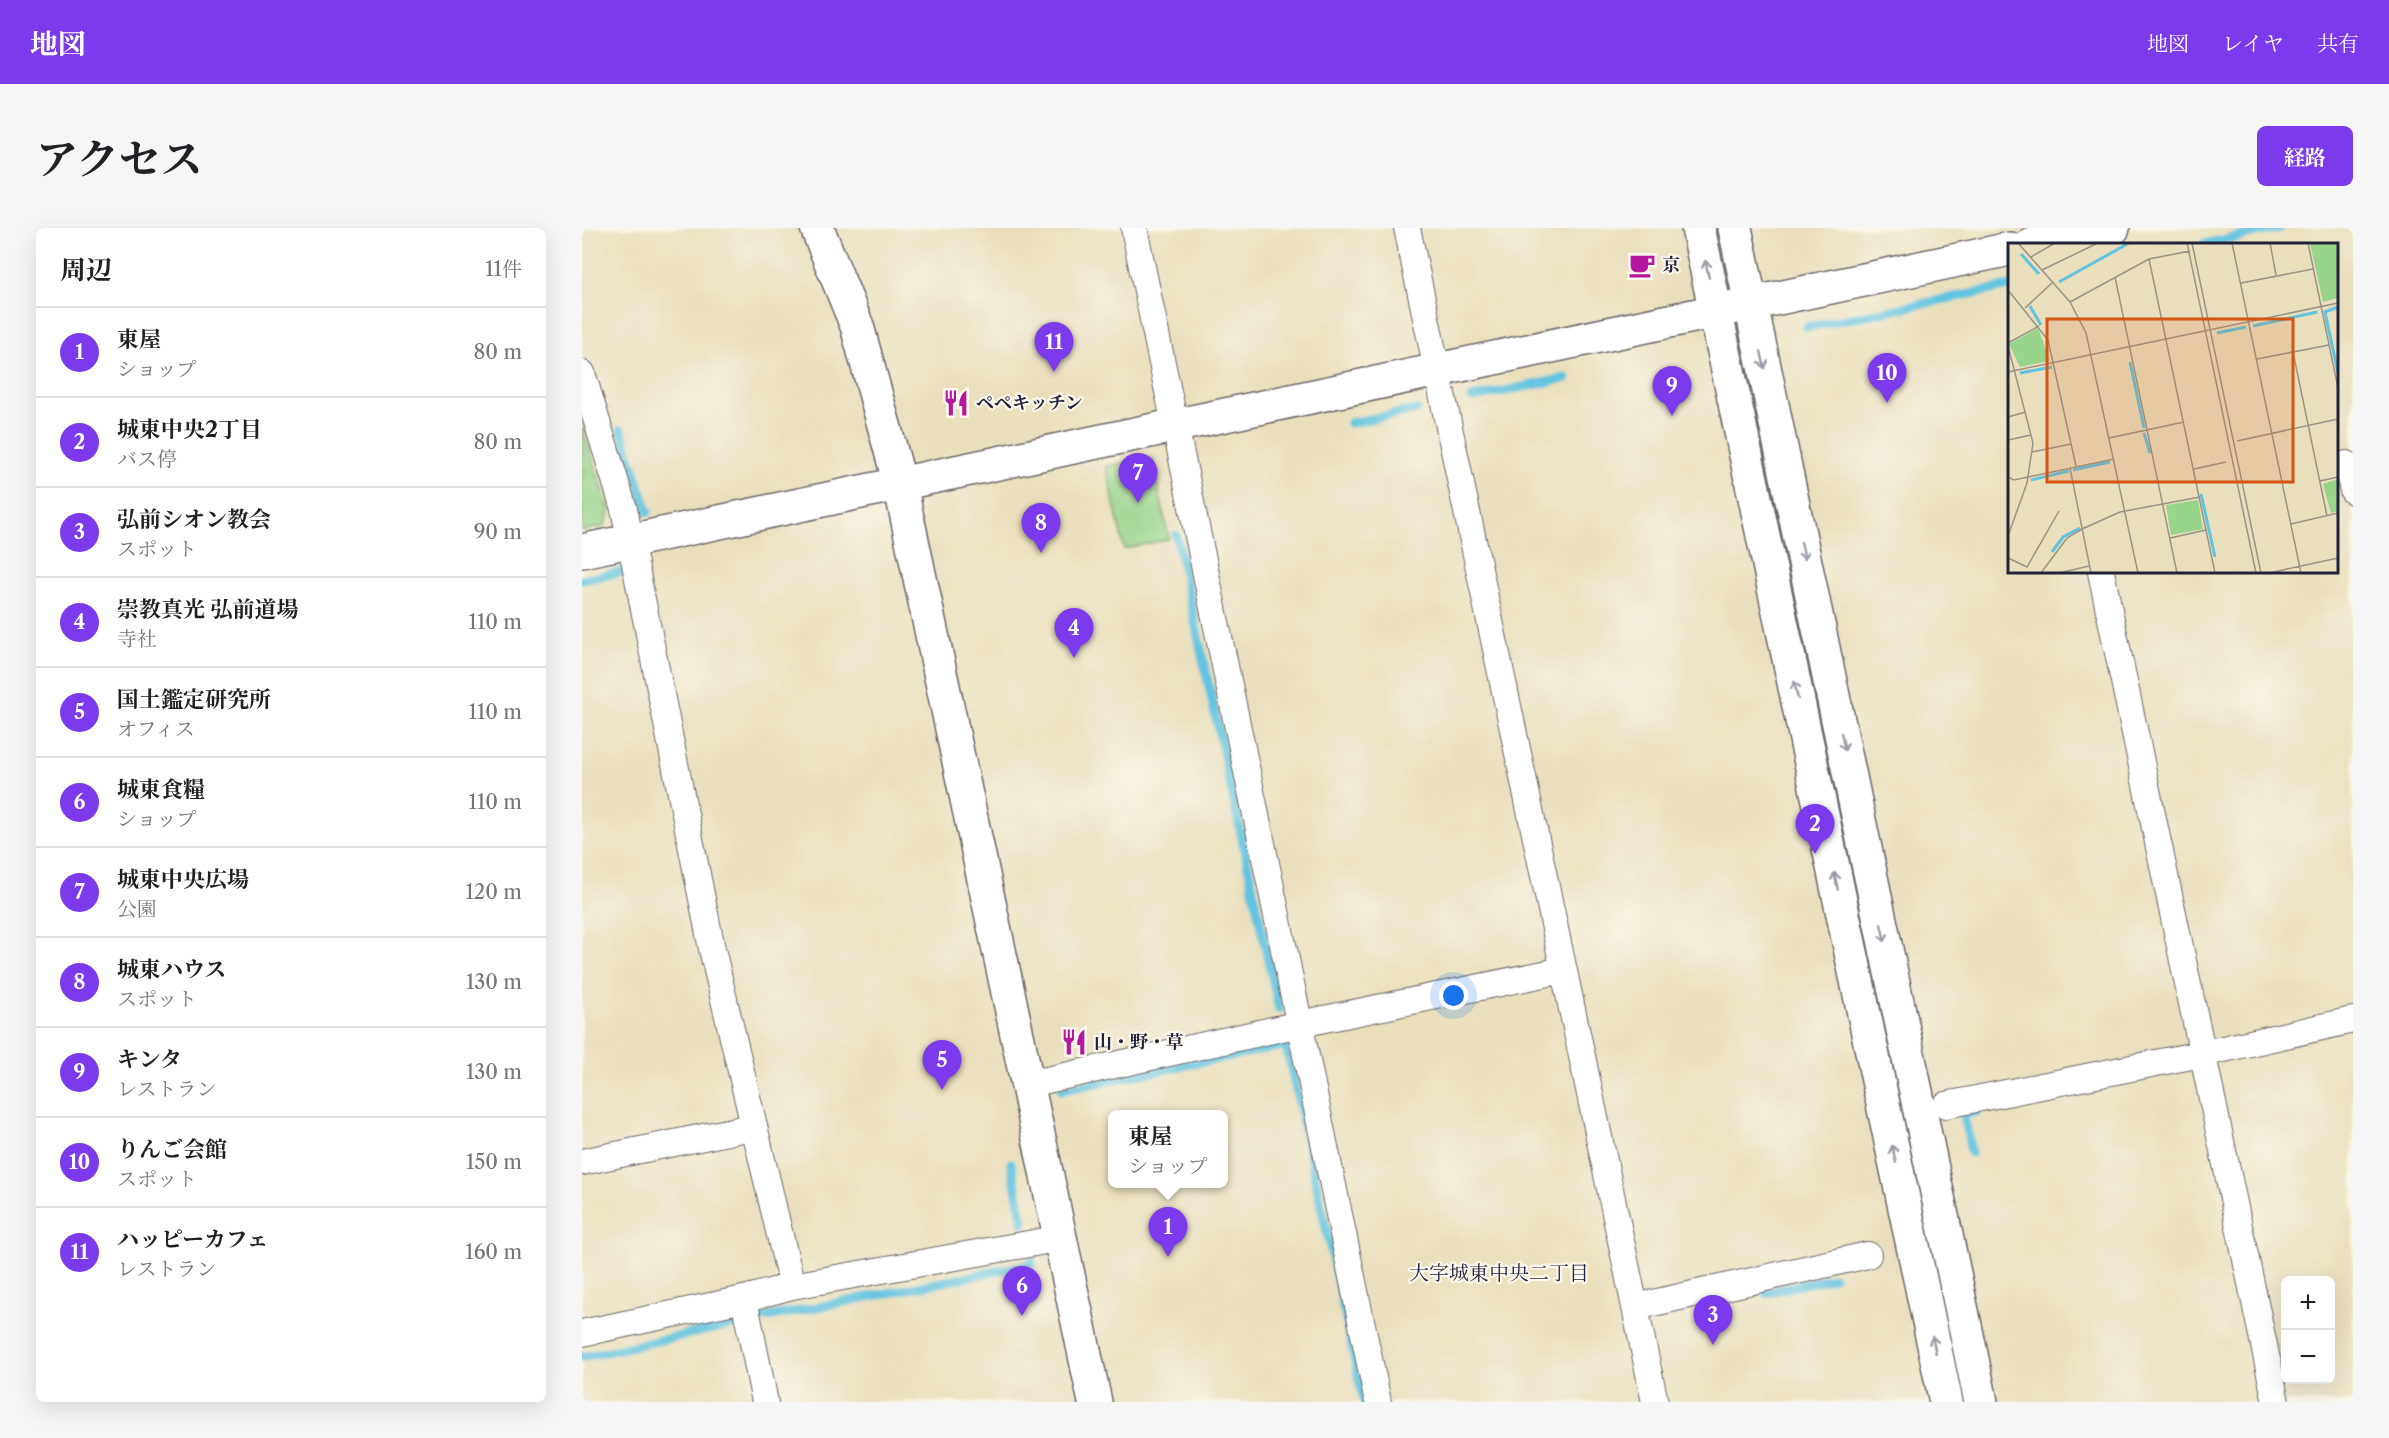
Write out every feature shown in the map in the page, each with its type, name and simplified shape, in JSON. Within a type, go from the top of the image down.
[{"type":"street","points":[[817,228],[858,326],[900,484],[1095,1402]]},
{"type":"street","points":[[1134,228],[1378,1402]]},
{"type":"street","points":[[1407,228],[1655,1402]]},
{"type":"street","points":[[1698,228],[1946,1402]]},
{"type":"street","points":[[1735,228],[1981,1402]]},
{"type":"street","points":[[2030,228],[2033,243]]},
{"type":"street","points":[[2038,243],[2113,228]]},
{"type":"street","points":[[582,550],[2008,249]]},
{"type":"street","points":[[582,373],[624,509],[712,949],[752,1127],[792,1286]]},
{"type":"street","points":[[2346,464],[2353,491]]},
{"type":"street","points":[[2100,573],[2276,1402]]},
{"type":"street","points":[[1029,1084],[1300,1024],[1563,970]]},
{"type":"street","points":[[1946,1105],[2201,1054],[2353,1020]]},
{"type":"street","points":[[582,1162],[752,1127]]},
{"type":"street","points":[[582,1333],[744,1299],[792,1286],[1062,1238]]},
{"type":"street","points":[[1635,1307],[1869,1255]]},
{"type":"street","points":[[744,1299],[765,1402]]},
{"type":"green space","points":[[582,427],[610,511],[604,526],[582,531]]},
{"type":"green space","points":[[1152,458],[1169,539],[1124,549],[1106,466]]},
{"type":"waterway","points":[[2209,243],[2280,228]]},
{"type":"waterway","points":[[1807,327],[2008,286]]},
{"type":"waterway","points":[[1472,398],[1566,378]]},
{"type":"waterway","points":[[1350,423],[1417,410]]},
{"type":"waterway","points":[[621,430],[648,512]]},
{"type":"waterway","points":[[1176,535],[1279,1009]]},
{"type":"waterway","points":[[582,580],[621,572]]},
{"type":"waterway","points":[[1062,1090],[1286,1045],[1364,1402]]},
{"type":"waterway","points":[[1971,1153],[1964,1114],[1976,1112]]},
{"type":"waterway","points":[[1011,1163],[1023,1223]]},
{"type":"waterway","points":[[763,1318],[1032,1264],[1031,1260]]},
{"type":"waterway","points":[[1766,1293],[1834,1277]]},
{"type":"waterway","points":[[582,1357],[736,1324]]},
{"type":"place","name":"京","points":[[1642,265]]},
{"type":"place","name":"ハッピーカフェ","points":[[1054,372]]},
{"type":"place","name":"ペペキッチン","points":[[956,403]]},
{"type":"place","name":"りんご会館","points":[[1887,403]]},
{"type":"place","name":"キンタ","points":[[1672,416]]},
{"type":"place","name":"城東中央広場","points":[[1138,503]]},
{"type":"place","name":"城東ハウス","points":[[1041,553]]},
{"type":"place","name":"崇教真光 弘前道場","points":[[1074,658]]},
{"type":"place","name":"城東中央2丁目","points":[[1815,854]]},
{"type":"place","name":"山・野・草","points":[[1074,1042]]},
{"type":"place","name":"国土鑑定研究所","points":[[942,1090]]},
{"type":"place","name":"東屋","points":[[1168,1257]]},
{"type":"place","name":"城東食糧","points":[[1022,1316]]},
{"type":"place","name":"弘前シオン教会","points":[[1713,1345]]},
{"type":"district","name":"大字城東中央二丁目","points":[[1499,1273]]}]
